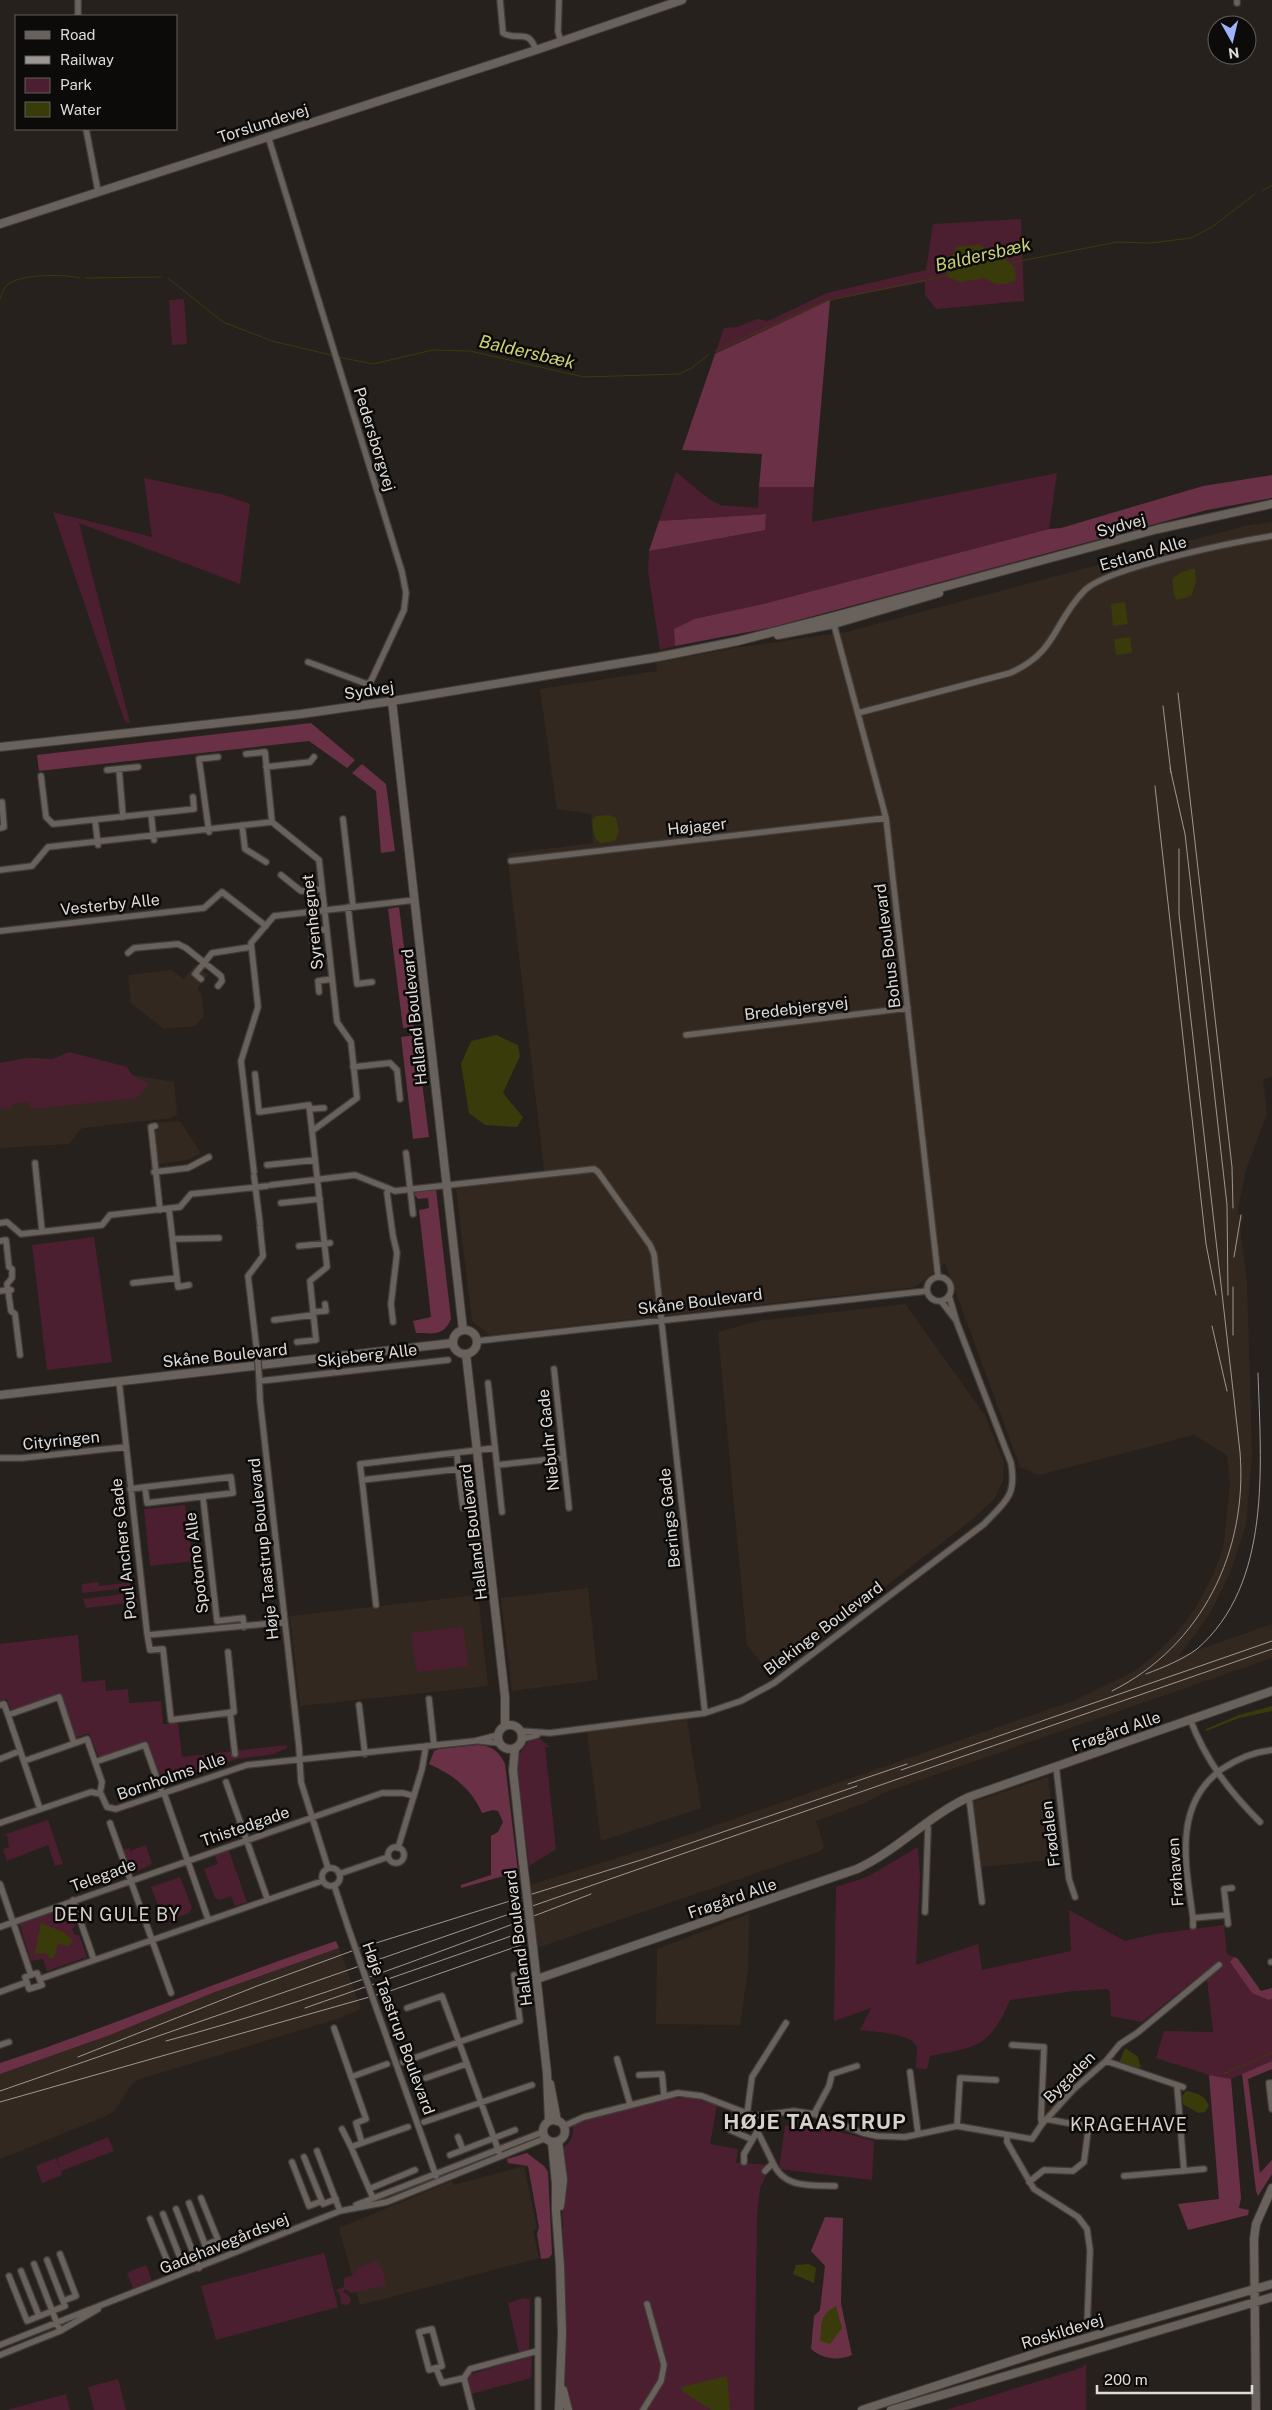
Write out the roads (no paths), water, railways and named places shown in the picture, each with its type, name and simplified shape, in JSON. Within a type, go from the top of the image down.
[{"type":"street","points":[[78,0],[78,15]]},
{"type":"street","points":[[500,0],[503,33],[507,35],[528,36],[531,38],[536,50]]},
{"type":"street","points":[[559,0],[558,32],[561,41]]},
{"type":"street","name":"Torslundevej","points":[[0,224],[536,50],[682,0]]},
{"type":"street","points":[[86,130],[98,191]]},
{"type":"street","name":"Pedersborgvej","points":[[268,136],[402,572],[406,593],[404,610],[368,684],[308,662]]},
{"type":"street","name":"Sydvej","points":[[0,747],[301,714],[392,701],[792,633],[920,599],[978,578],[1167,527],[1272,504]]},
{"type":"street","name":"Estland Alle","points":[[858,713],[1010,673],[1022,668],[1041,654],[1074,602],[1086,589],[1109,576],[1207,549],[1272,536]]},
{"type":"street","name":"Bohus Boulevard","points":[[833,621],[886,818],[938,1276]]},
{"type":"street","name":"Halland Boulevard","points":[[392,701],[416,900],[463,1330]]},
{"type":"street","points":[[0,870],[32,866],[48,847],[153,838],[272,822],[265,752],[246,754]]},
{"type":"street","points":[[209,831],[199,759],[218,757]]},
{"type":"street","points":[[266,768],[310,762],[314,757]]},
{"type":"street","points":[[107,770],[138,766]]},
{"type":"street","points":[[119,768],[124,816]]},
{"type":"street","points":[[41,776],[46,817],[53,824],[194,809],[193,797]]},
{"type":"street","points":[[0,828],[4,827],[2,802]]},
{"type":"street","points":[[150,814],[153,838]]},
{"type":"street","name":"Højager","points":[[511,861],[886,818]]},
{"type":"street","points":[[343,819],[357,984],[372,982]]},
{"type":"street","points":[[95,820],[98,844]]},
{"type":"street","name":"Syrenhegnet","points":[[272,822],[319,860],[337,1022],[350,1040],[354,1067],[357,1098],[312,1131]]},
{"type":"street","points":[[242,825],[245,849],[266,862]]},
{"type":"street","points":[[281,875],[301,891],[322,889]]},
{"type":"street","name":"Vesterby Alle","points":[[0,931],[204,908],[210,905],[222,892],[266,926]]},
{"type":"street","points":[[201,979],[196,974],[212,953],[251,947],[251,943],[274,916],[416,900]]},
{"type":"street","points":[[313,944],[312,931],[326,929]]},
{"type":"street","points":[[128,953],[134,948],[178,944],[186,948],[222,978],[221,984],[218,986]]},
{"type":"street","name":"Høje Taastrup Boulevard","points":[[251,947],[258,1007],[241,1061],[263,1256],[248,1276],[301,1782],[328,1868]]},
{"type":"street","points":[[319,992],[318,980],[332,979]]},
{"type":"street","name":"Bredebjergvej","points":[[686,1034],[908,1008]]},
{"type":"street","points":[[354,1067],[390,1063],[397,1070],[400,1099]]},
{"type":"street","points":[[255,1074],[259,1112],[309,1106],[310,1109],[324,1108]]},
{"type":"street","points":[[296,1342],[316,1340],[310,1281],[327,1267],[324,1258],[327,1243],[317,1180],[310,1109]]},
{"type":"street","points":[[155,1126],[151,1126],[154,1172],[160,1210]]},
{"type":"street","points":[[406,1153],[413,1214]]},
{"type":"street","points":[[154,1172],[188,1168],[208,1156]]},
{"type":"street","points":[[267,1165],[315,1160]]},
{"type":"street","points":[[35,1163],[42,1231]]},
{"type":"street","name":"Berings Gade","points":[[447,1185],[594,1169],[652,1249],[705,1714]]},
{"type":"street","points":[[0,1223],[7,1222],[21,1234],[102,1225],[110,1215],[180,1208],[191,1194],[354,1175],[395,1191],[447,1185]]},
{"type":"street","points":[[389,1189],[387,1193],[397,1253],[392,1304],[394,1322]]},
{"type":"street","points":[[281,1203],[320,1199]]},
{"type":"street","points":[[169,1209],[178,1287],[190,1285]]},
{"type":"street","points":[[173,1240],[219,1238]]},
{"type":"street","points":[[0,1241],[6,1240],[9,1266],[12,1269],[12,1278],[7,1284],[10,1290],[11,1311],[15,1314],[20,1355]]},
{"type":"street","points":[[299,1246],[327,1243]]},
{"type":"street","points":[[938,1276],[945,1278],[950,1283],[949,1296],[957,1323],[941,1301],[932,1299],[926,1291],[930,1280],[938,1276]]},
{"type":"street","points":[[133,1283],[177,1278]]},
{"type":"street","points":[[0,1291],[10,1290]]},
{"type":"street","name":"Skåne Boulevard","points":[[477,1341],[926,1291]]},
{"type":"street","points":[[941,1301],[949,1296]]},
{"type":"street","points":[[10,1304],[17,1303]]},
{"type":"street","points":[[274,1320],[326,1311],[325,1304]]},
{"type":"street","name":"Blekinge Boulevard","points":[[522,1735],[705,1714],[741,1701],[774,1683],[984,1524],[1005,1502],[1014,1482],[1012,1463],[957,1323]]},
{"type":"street","points":[[463,1330],[472,1333],[477,1341],[476,1348],[466,1354],[457,1351],[453,1343],[456,1335],[463,1330]]},
{"type":"street","name":"Skåne Boulevard","points":[[0,1395],[453,1343]]},
{"type":"street","name":"Halland Boulevard","points":[[466,1354],[508,1726]]},
{"type":"street","name":"Skjeberg Alle","points":[[260,1379],[448,1360]]},
{"type":"street","name":"Niebuhr Gade","points":[[554,1369],[569,1508]]},
{"type":"street","name":"Poul Anchers Gade","points":[[119,1381],[148,1635],[285,1622]]},
{"type":"street","points":[[488,1382],[502,1512]]},
{"type":"street","name":"Cityringen","points":[[0,1458],[22,1458],[126,1447]]},
{"type":"street","points":[[376,1605],[360,1464],[495,1448]]},
{"type":"street","points":[[457,1453],[463,1508]]},
{"type":"street","points":[[497,1465],[564,1458]]},
{"type":"street","points":[[362,1480],[458,1469]]},
{"type":"street","points":[[130,1489],[145,1487],[231,1477],[233,1493],[203,1498],[147,1503],[145,1487]]},
{"type":"street","name":"Spotorno Alle","points":[[203,1498],[217,1620],[243,1618],[244,1627]]},
{"type":"street","points":[[148,1635],[150,1650],[163,1649],[171,1720],[234,1712],[228,1652]]},
{"type":"street","name":"Frøgård Alle","points":[[537,1979],[857,1869],[885,1854],[926,1822],[969,1797],[1272,1691]]},
{"type":"street","points":[[8,1715],[59,1697],[74,1743]]},
{"type":"street","points":[[430,1699],[434,1745]]},
{"type":"street","points":[[0,1705],[4,1704],[40,1809]]},
{"type":"street","points":[[359,1705],[364,1754]]},
{"type":"street","points":[[230,1712],[235,1754]]},
{"type":"street","points":[[1190,1719],[1197,1738],[1217,1774],[1260,1822]]},
{"type":"street","points":[[508,1726],[522,1735],[511,1749],[499,1739],[508,1726]]},
{"type":"street","points":[[24,1761],[87,1739],[102,1782],[100,1793]]},
{"type":"street","name":"Bornholms Alle","points":[[0,1823],[91,1792],[100,1793],[107,1807],[113,1810],[247,1765],[499,1739]]},
{"type":"street","points":[[95,1762],[145,1745],[208,1919]]},
{"type":"street","points":[[398,1848],[424,1761],[426,1746]]},
{"type":"street","name":"Halland Boulevard","points":[[511,1749],[553,2121]]},
{"type":"street","name":"Frøhaven","points":[[1193,1926],[1185,1852],[1186,1830],[1193,1806],[1201,1791],[1217,1774],[1243,1757],[1272,1750]]},
{"type":"street","points":[[0,1758],[20,1751]]},
{"type":"street","name":"Frødalen","points":[[1056,1766],[1069,1879],[1075,1897]]},
{"type":"street","points":[[226,1782],[267,1898]]},
{"type":"street","name":"Thistedgade","points":[[188,1860],[382,1793],[403,1793],[414,1796]]},
{"type":"street","points":[[969,1797],[982,1902]]},
{"type":"street","points":[[925,1912],[928,1828],[926,1822]]},
{"type":"street","points":[[110,1823],[170,1993]]},
{"type":"street","points":[[388,1857],[395,1863],[402,1860],[403,1852],[398,1848]]},
{"type":"street","points":[[388,1857],[389,1851],[398,1848]]},
{"type":"street","points":[[339,1874],[388,1857]]},
{"type":"street","name":"Telegade","points":[[0,1927],[188,1860]]},
{"type":"street","points":[[322,1881],[322,1874],[328,1868],[334,1869],[339,1874]]},
{"type":"street","points":[[322,1881],[328,1886],[334,1885],[339,1879],[339,1874]]},
{"type":"street","points":[[40,1979],[267,1898],[322,1881]]},
{"type":"street","points":[[0,1884],[31,1975]]},
{"type":"street","name":"Høje Taastrup Boulevard","points":[[334,1885],[438,2181]]},
{"type":"street","points":[[1228,1924],[1224,1889],[1232,1888]]},
{"type":"street","points":[[73,1900],[94,1960]]},
{"type":"street","name":"Frøhaven","points":[[1193,1918],[1226,1915]]},
{"type":"street","name":"Bygaden","points":[[564,2126],[584,2117],[664,2095],[678,2093],[702,2096],[751,2115],[794,2112],[814,2114],[863,2133],[877,2136],[900,2138],[957,2126],[1032,2139],[1044,2121],[1074,2089],[1106,2061],[1120,2044],[1137,2033],[1219,1965]]},
{"type":"street","points":[[37,1973],[40,1979],[42,1985],[29,1989],[25,1977],[37,1973]]},
{"type":"street","points":[[403,2062],[520,2021],[514,1975]]},
{"type":"street","points":[[0,1992],[27,1982]]},
{"type":"street","points":[[407,2008],[442,1996],[501,2156]]},
{"type":"street","points":[[786,2023],[752,2077],[751,2115],[776,2171],[798,2185],[835,2186]]},
{"type":"street","points":[[334,2028],[366,2120],[356,2123],[362,2143]]},
{"type":"street","points":[[0,2045],[10,2042]]},
{"type":"street","points":[[1012,2046],[1044,2047],[1041,2119],[1084,2126],[1088,2131],[1084,2162],[1073,2171],[1044,2170],[1029,2182]]},
{"type":"street","points":[[617,2059],[630,2104]]},
{"type":"street","points":[[1106,2061],[1180,2086],[1184,2171]]},
{"type":"street","points":[[351,2077],[387,2064]]},
{"type":"street","points":[[426,2078],[466,2064]]},
{"type":"street","points":[[814,2114],[829,2086],[832,2074],[857,2066]]},
{"type":"street","points":[[910,2072],[918,2133]]},
{"type":"street","points":[[639,2075],[662,2074],[664,2095]]},
{"type":"street","points":[[957,2126],[960,2078],[996,2080]]},
{"type":"street","points":[[1272,2083],[1269,2083],[1272,2109]]},
{"type":"street","points":[[424,2122],[532,2085]]},
{"type":"street","points":[[739,2111],[730,2130],[751,2139]]},
{"type":"street","points":[[550,2138],[564,2135],[564,2126],[553,2121],[545,2126],[550,2138],[558,2226],[562,2333],[559,2410]]},
{"type":"street","points":[[351,2147],[408,2127]]},
{"type":"street","points":[[342,2129],[373,2198]]},
{"type":"street","points":[[450,2155],[515,2130]]},
{"type":"street","points":[[744,2162],[744,2154],[751,2139],[758,2130]]},
{"type":"street","points":[[1007,2136],[1007,2142],[1029,2182],[1039,2194],[1078,2217],[1087,2230],[1090,2250],[1087,2327]]},
{"type":"street","points":[[458,2137],[463,2150]]},
{"type":"street","name":"Gadehavegårdsvej","points":[[0,2346],[498,2150],[550,2138]]},
{"type":"street","name":"Gadehavegårdsvej","points":[[340,2212],[387,2202],[550,2138]]},
{"type":"street","points":[[317,2151],[340,2212]]},
{"type":"street","points":[[304,2157],[323,2204],[336,2199]]},
{"type":"street","points":[[292,2162],[309,2206],[322,2201]]},
{"type":"street","points":[[764,2171],[772,2163]]},
{"type":"street","points":[[1124,2176],[1204,2169]]},
{"type":"street","points":[[369,2188],[415,2170]]},
{"type":"street","points":[[1256,2410],[1254,2252],[1256,2224],[1272,2188]]},
{"type":"street","points":[[201,2198],[218,2240],[205,2245]]},
{"type":"street","points":[[150,2219],[169,2265],[207,2250],[189,2203]]},
{"type":"street","points":[[176,2209],[199,2268]]},
{"type":"street","points":[[163,2214],[181,2260]]},
{"type":"street","points":[[60,2254],[76,2296],[64,2301]]},
{"type":"street","points":[[9,2276],[27,2321],[65,2306],[47,2260]]},
{"type":"street","points":[[34,2264],[60,2331]]},
{"type":"street","points":[[21,2271],[39,2316]]},
{"type":"street","name":"Roskildevej","points":[[862,2410],[1055,2347],[1272,2284]]},
{"type":"street","name":"Roskildevej","points":[[891,2410],[1272,2297]]},
{"type":"street","name":"Gadehavegårdsvej","points":[[0,2355],[60,2331],[118,2300]]},
{"type":"street","points":[[538,2300],[537,2351],[540,2357],[538,2410]]},
{"type":"street","points":[[643,2410],[664,2374],[664,2365],[646,2304]]},
{"type":"street","points":[[432,2328],[442,2366],[436,2368],[430,2370],[419,2332],[432,2328]]},
{"type":"street","points":[[436,2368],[442,2383],[464,2378],[470,2369],[475,2366],[537,2351]]},
{"type":"street","points":[[464,2378],[472,2410]]},
{"type":"street","points":[[561,2382],[568,2410]]},
{"type":"water","points":[[979,245],[999,254],[1007,260],[1015,268],[1016,280],[1004,284],[992,282],[984,278],[960,282],[946,276],[950,259],[957,246]]},
{"type":"water","points":[[1195,569],[1196,582],[1191,596],[1177,600],[1174,595],[1172,579],[1180,573]]},
{"type":"water","points":[[1125,602],[1128,624],[1113,626],[1111,604]]},
{"type":"water","points":[[1130,637],[1132,653],[1116,655],[1114,639]]},
{"type":"water","points":[[609,815],[616,818],[619,831],[615,841],[600,843],[594,832],[593,819],[597,816]]},
{"type":"water","points":[[496,1035],[518,1045],[520,1056],[503,1093],[523,1117],[517,1127],[485,1125],[469,1113],[461,1064],[471,1041]]},
{"type":"water","points":[[1272,1706],[1272,1711],[1239,1718],[1206,1731],[1206,1729],[1239,1715]]},
{"type":"water","points":[[41,1923],[65,1933],[73,1941],[69,1946],[58,1944],[54,1958],[50,1959],[46,1953],[35,1954]]},
{"type":"water","points":[[1125,2048],[1138,2057],[1141,2068],[1119,2063]]},
{"type":"water","points":[[1186,2091],[1197,2094],[1205,2099],[1209,2106],[1205,2112],[1198,2113],[1183,2104],[1182,2096]]},
{"type":"water","points":[[809,2264],[816,2268],[814,2283],[793,2274],[796,2265]]},
{"type":"water","points":[[836,2306],[842,2328],[830,2344],[820,2341],[822,2320]]},
{"type":"water","points":[[727,2376],[730,2410],[712,2410],[683,2392],[681,2387]]},
{"type":"waterway","name":"Baldersbæk","points":[[1262,191],[1272,185]]},
{"type":"waterway","name":"Baldersbæk","points":[[1010,263],[1117,242],[1151,243],[1191,238],[1212,227],[1255,194]]},
{"type":"waterway","name":"Baldersbæk","points":[[0,299],[8,284],[17,280],[34,276],[54,275],[80,278]]},
{"type":"waterway","name":"Baldersbæk","points":[[715,351],[826,301],[945,276]]},
{"type":"waterway","name":"Baldersbæk","points":[[85,278],[161,277]]},
{"type":"waterway","name":"Baldersbæk","points":[[168,278],[223,322],[272,341],[331,355]]},
{"type":"waterway","name":"Baldersbæk","points":[[338,357],[373,364],[433,350],[470,351],[584,377],[679,374],[692,368],[708,355]]},
{"type":"waterway","points":[[1223,2074],[1272,2053]]},
{"type":"tram line","points":[[305,2008],[517,1934]]},
{"type":"tram line","points":[[0,2102],[387,1992],[521,1945]]},
{"type":"railway","points":[[1178,693],[1232,1167],[1233,1208]]},
{"type":"railway","points":[[1163,706],[1171,773]]},
{"type":"railway","points":[[1170,768],[1185,834],[1227,1205],[1228,1295]]},
{"type":"railway","points":[[1155,786],[1206,1244],[1216,1295]]},
{"type":"railway","points":[[1112,1691],[1144,1672],[1171,1649],[1194,1622],[1213,1592],[1227,1559],[1236,1525],[1240,1489],[1240,1452],[1179,914],[1179,849]]},
{"type":"railway","points":[[1234,1257],[1241,1215]]},
{"type":"railway","points":[[1233,1287],[1233,1335]]},
{"type":"railway","points":[[1212,1326],[1227,1391]]},
{"type":"railway","points":[[1146,1674],[1179,1660],[1197,1649],[1221,1622],[1239,1592],[1250,1558],[1257,1522],[1260,1484],[1258,1373]]},
{"type":"railway","points":[[901,1770],[1272,1641]]},
{"type":"railway","points":[[0,2091],[1272,1649]]},
{"type":"railway","points":[[848,1784],[907,1764]]},
{"type":"railway","points":[[78,2057],[257,1986],[360,1948],[644,1859],[857,1786]]},
{"type":"railway","points":[[166,2041],[327,1992],[591,1894]]},
{"type":"district","name":"DEN GULE BY","points":[[117,1915]]},
{"type":"district","name":"HØJE TAASTRUP","points":[[815,2122]]},
{"type":"district","name":"KRAGEHAVE","points":[[1129,2125]]}]
